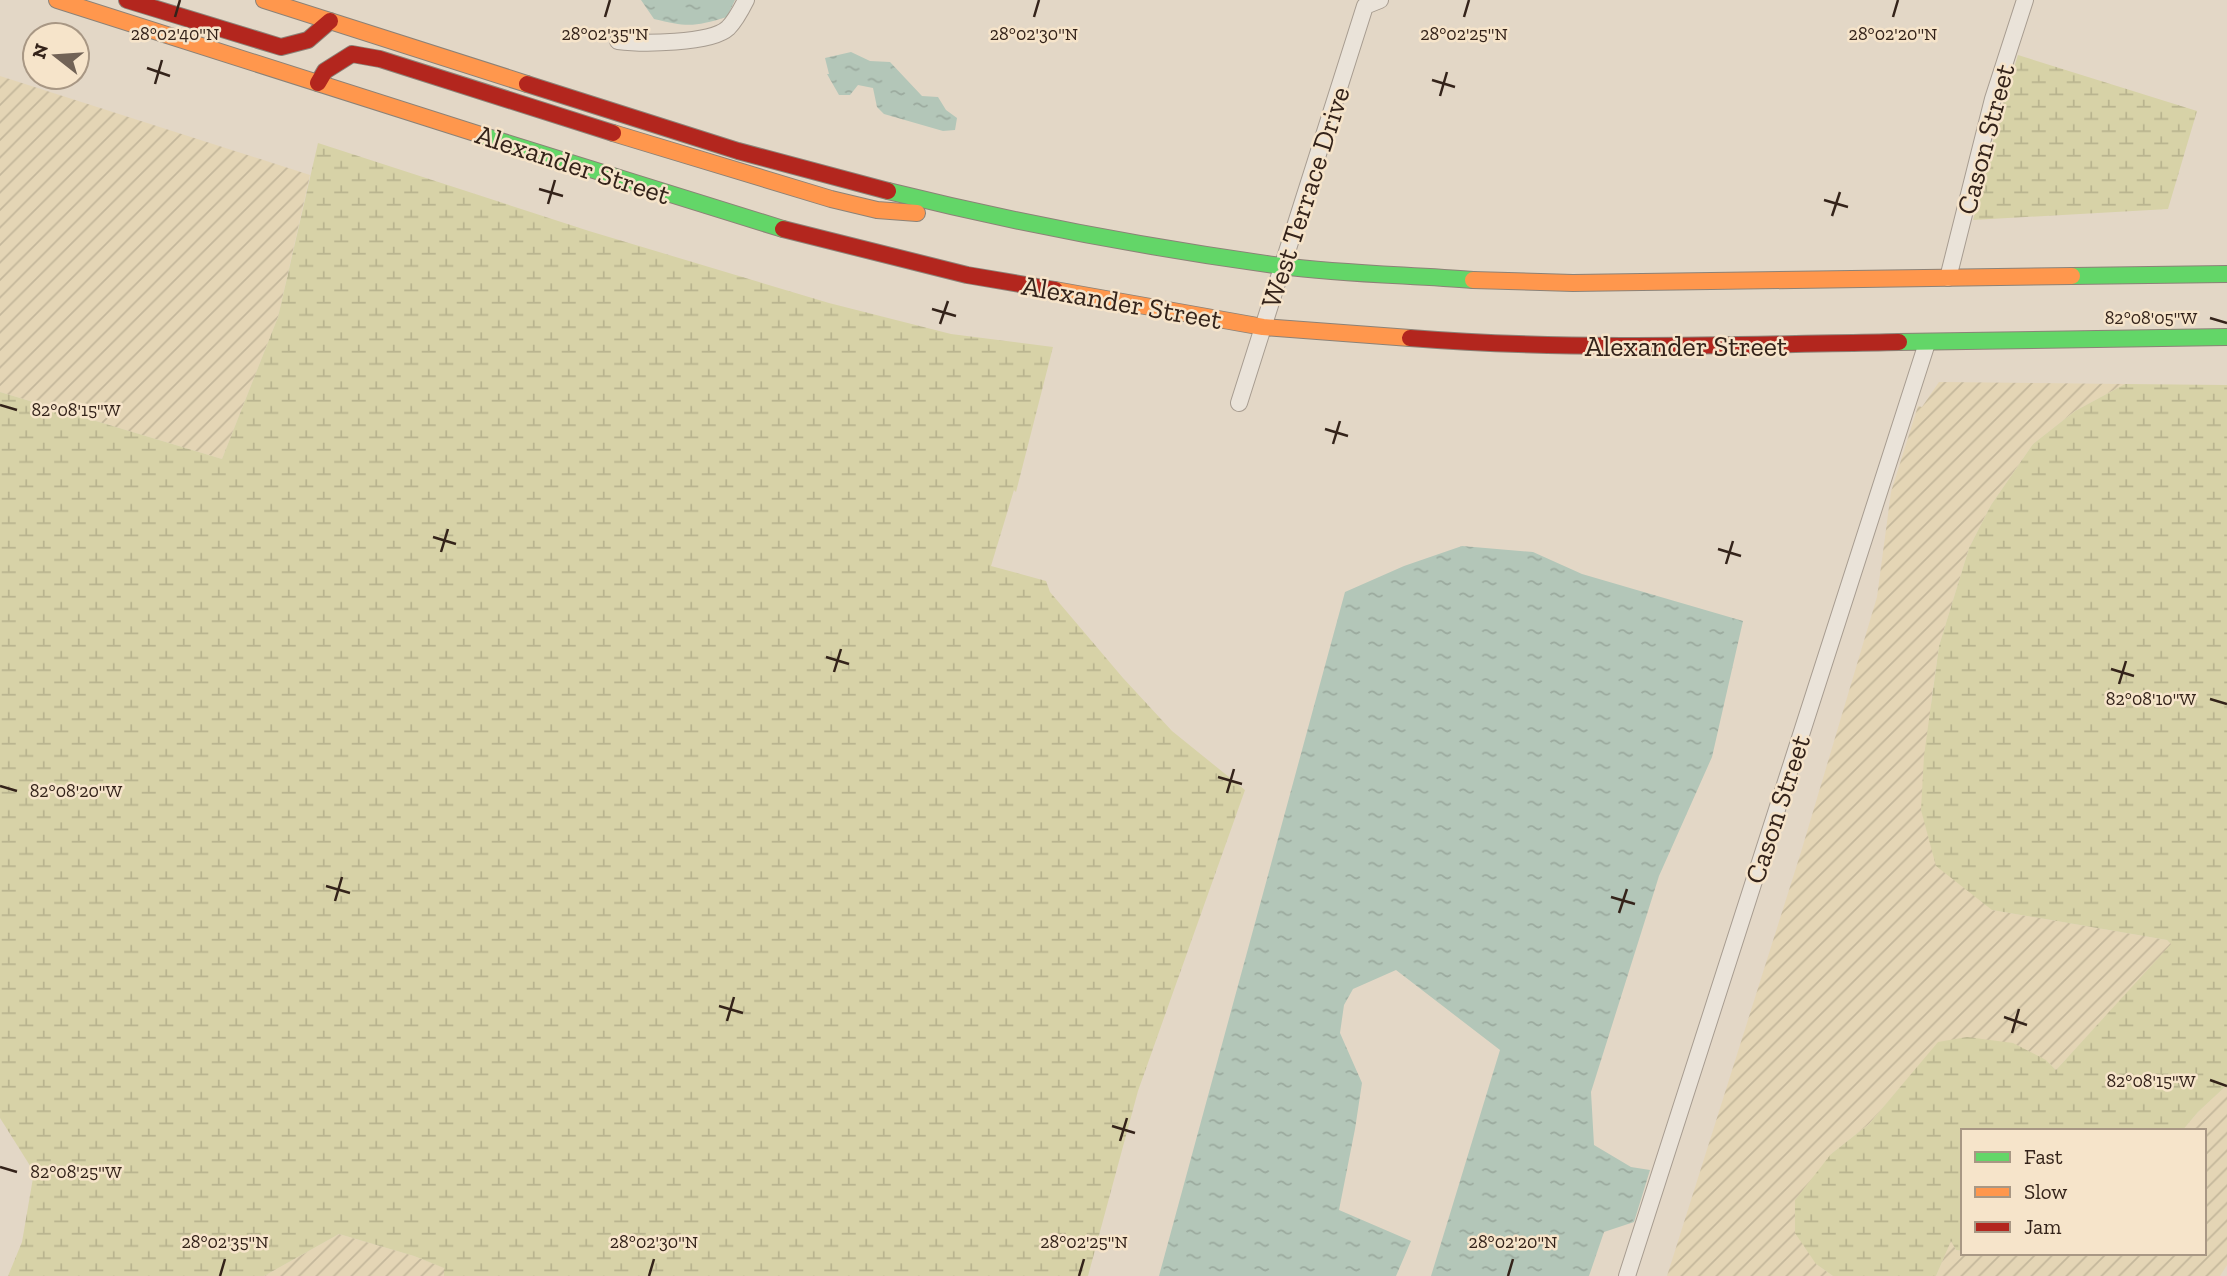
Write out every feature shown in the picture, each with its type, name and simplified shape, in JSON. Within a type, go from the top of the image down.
[{"type":"main road","name":"Alexander Street","points":[[57,0],[808,236],[967,275],[1264,327],[1483,344],[1579,347],[2227,337]]},
{"type":"main road","points":[[127,0],[281,47],[307,41],[330,21]]},
{"type":"main road","points":[[264,0],[738,151],[831,177],[960,209],[1054,228],[1283,265],[1477,280],[1573,283],[2227,274]]},
{"type":"main road","points":[[318,83],[325,71],[352,54],[380,59],[572,122],[844,202],[910,213],[960,209]]},
{"type":"street","points":[[618,41],[642,44],[716,34],[726,30],[746,0]]},
{"type":"street","name":"West Terrace Drive","points":[[1239,403],[1365,6],[1380,0]]},
{"type":"street","name":"Cason Street","points":[[1948,278],[1993,99],[2025,0]]},
{"type":"street","name":"Cason Street","points":[[1627,1276],[1927,343]]},
{"type":"shaded area","points":[[0,76],[21,83],[21,91],[47,91],[310,175],[278,317],[222,459],[0,392]]},
{"type":"shaded area","points":[[1939,382],[2125,384],[2075,411],[2033,444],[1991,505],[1969,548],[1939,646],[1931,703],[1992,910],[2167,940],[2172,944],[2056,1070],[2046,1060],[1938,1043],[1869,1124],[1831,1154],[1816,1264],[1833,1276],[1667,1276],[1801,852],[1877,597],[1891,492],[1918,406],[1922,407]]},
{"type":"shaded area","points":[[2227,1085],[2227,1265],[2220,1276],[1936,1276],[1951,1240],[1956,1250],[1961,1251],[1961,1255],[2206,1255],[2206,1129],[2184,1129]]},
{"type":"shaded area","points":[[339,1234],[445,1268],[444,1276],[264,1276]]},
{"type":"green space","points":[[2018,55],[2197,111],[2168,209],[1973,220],[2003,102]]},
{"type":"green space","points":[[318,143],[589,231],[829,303],[951,334],[1053,347],[1016,492],[1014,490],[991,566],[1046,581],[1050,592],[1172,731],[1245,790],[1138,1091],[1088,1276],[444,1276],[444,1268],[414,1256],[339,1234],[264,1276],[8,1276],[22,1242],[34,1172],[0,1118],[0,392],[222,459],[278,317]]},
{"type":"green space","points":[[2125,384],[2227,385],[2227,1085],[2184,1129],[1961,1129],[1961,1251],[1956,1250],[1951,1241],[1936,1276],[1833,1276],[1816,1264],[1795,1233],[1795,1200],[1831,1154],[1869,1124],[1938,1042],[1967,1037],[2013,1043],[2046,1060],[2056,1070],[2171,944],[2167,940],[1992,910],[1936,866],[1921,810],[1924,756],[1939,646],[1969,548],[1991,505],[2033,444],[2075,411]]},
{"type":"water","points":[[641,0],[735,0],[727,17],[691,25],[654,19]]},
{"type":"water","points":[[851,52],[870,61],[890,62],[922,96],[938,97],[946,110],[957,118],[955,130],[943,131],[884,114],[877,107],[873,88],[858,85],[850,95],[839,95],[827,74],[825,58]]},
{"type":"water","points":[[1462,546],[1533,552],[1582,574],[1743,621],[1712,757],[1659,876],[1591,1092],[1594,1145],[1631,1167],[1650,1170],[1634,1222],[1604,1232],[1589,1276],[1431,1276],[1500,1050],[1396,970],[1353,989],[1344,1005],[1340,1033],[1362,1083],[1339,1210],[1411,1241],[1396,1276],[1159,1276],[1345,592],[1404,566]]},
{"type":"traffic: fast","points":[[481,135],[783,229]]},
{"type":"traffic: fast","points":[[888,191],[1034,224],[1232,259],[1329,271],[1473,280]]},
{"type":"traffic: fast","points":[[2072,276],[2227,274]]},
{"type":"traffic: fast","points":[[1899,342],[2227,337]]},
{"type":"traffic: slow","points":[[57,0],[481,135]]},
{"type":"traffic: slow","points":[[264,0],[527,84]]},
{"type":"traffic: slow","points":[[613,133],[831,199],[877,210],[917,213]]},
{"type":"traffic: slow","points":[[1473,280],[1573,283],[2072,276]]},
{"type":"traffic: slow","points":[[1055,290],[1263,327],[1410,338]]},
{"type":"traffic: jam","points":[[127,0],[281,47],[308,40],[330,21]]},
{"type":"traffic: jam","points":[[318,83],[325,71],[352,54],[380,59],[613,133]]},
{"type":"traffic: jam","points":[[527,84],[738,151],[888,191]]},
{"type":"traffic: jam","points":[[783,229],[967,275],[1055,290]]},
{"type":"traffic: jam","points":[[1410,338],[1593,346],[1899,342]]}]
